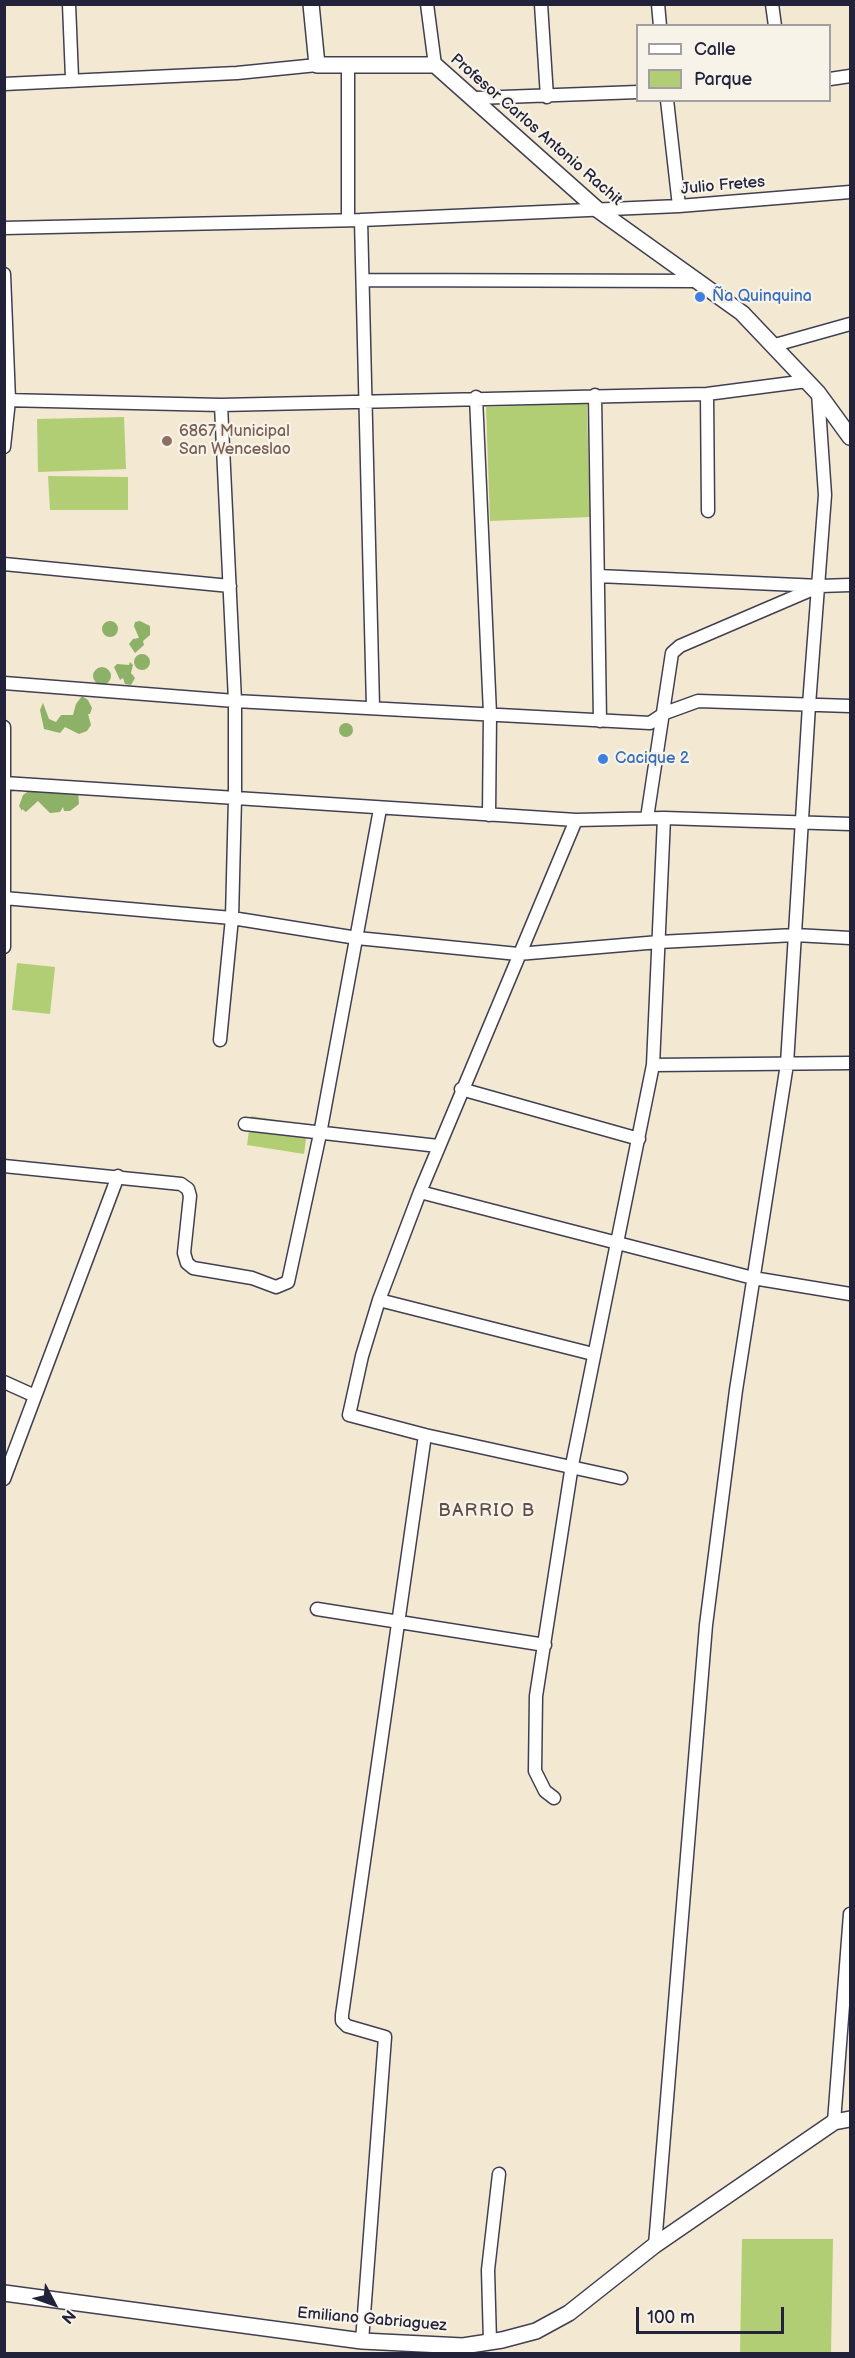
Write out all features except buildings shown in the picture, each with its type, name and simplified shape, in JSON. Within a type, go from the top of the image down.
[{"type":"main road","points":[[310,4],[317,65]]},
{"type":"main road","name":"Profesor Carlos Antonio Rachit","points":[[317,65],[435,65],[476,98],[598,210],[699,280],[742,313],[775,345],[818,393],[850,437]]},
{"type":"main road","name":"Emiliano Gabriaguez","points":[[4,2293],[362,2341],[463,2346],[490,2342],[536,2331],[569,2313],[655,2245],[834,2122],[850,2119]]},
{"type":"street","points":[[69,4],[72,78]]},
{"type":"street","points":[[427,4],[435,65]]},
{"type":"street","points":[[541,4],[547,97]]},
{"type":"street","points":[[658,4],[660,24]]},
{"type":"street","points":[[772,4],[775,24]]},
{"type":"street","points":[[348,64],[355,220],[363,280],[373,707]]},
{"type":"street","points":[[4,84],[72,78],[237,73],[317,65]]},
{"type":"street","points":[[831,79],[850,76]]},
{"type":"street","points":[[476,98],[636,92]]},
{"type":"street","points":[[667,102],[679,206]]},
{"type":"street","name":"Julio Fretes","points":[[4,228],[355,220],[598,210],[850,192]]},
{"type":"street","points":[[4,274],[7,400],[4,447]]},
{"type":"street","points":[[363,280],[699,280]]},
{"type":"street","points":[[775,345],[850,324]]},
{"type":"street","points":[[7,400],[221,405],[476,397],[707,394],[807,381]]},
{"type":"street","points":[[655,2245],[706,1625],[753,1278],[787,1064],[809,705],[820,586],[825,495],[818,393]]},
{"type":"street","points":[[707,394],[708,511]]},
{"type":"street","points":[[595,395],[600,721]]},
{"type":"street","points":[[476,397],[490,714],[489,815]]},
{"type":"street","points":[[220,1040],[232,918],[235,798],[235,701],[221,405]]},
{"type":"street","points":[[4,564],[230,586]]},
{"type":"street","points":[[598,576],[820,586],[850,585]]},
{"type":"street","points":[[647,818],[665,713],[672,653],[680,646],[820,586]]},
{"type":"street","points":[[4,683],[235,701],[650,723],[665,713],[698,701],[850,706]]},
{"type":"street","points":[[4,727],[4,947]]},
{"type":"street","points":[[5,783],[576,820],[664,818],[850,824]]},
{"type":"street","points":[[4,1166],[181,1184],[188,1189],[190,1196],[184,1253],[187,1263],[193,1268],[252,1278],[276,1287],[291,1278],[380,809]]},
{"type":"street","points":[[554,1798],[538,1781],[534,1758],[536,1696],[572,1465],[653,1065],[664,818]]},
{"type":"street","points":[[576,820],[461,1089],[420,1192],[379,1300],[362,1356],[349,1415],[425,1435],[572,1465],[621,1478]]},
{"type":"street","points":[[5,898],[232,918],[357,938],[518,954],[659,942],[795,934],[850,938]]},
{"type":"street","points":[[653,1065],[850,1063]]},
{"type":"street","points":[[461,1089],[639,1139]]},
{"type":"street","points":[[245,1124],[438,1146]]},
{"type":"street","points":[[4,1479],[118,1176]]},
{"type":"street","points":[[420,1192],[753,1278],[850,1294]]},
{"type":"street","points":[[379,1300],[593,1354]]},
{"type":"street","points":[[4,1382],[35,1396]]},
{"type":"street","points":[[362,2341],[385,2037],[347,2026],[342,2021],[342,2015],[425,1435]]},
{"type":"street","points":[[317,1609],[400,1620],[545,1645]]},
{"type":"street","points":[[834,2122],[850,1914]]},
{"type":"street","points":[[490,2342],[488,2270],[499,2174]]},
{"type":"green space","points":[[587,403],[590,517],[490,521],[486,407]]},
{"type":"green space","points":[[124,417],[126,469],[38,472],[37,419]]},
{"type":"green space","points":[[48,476],[128,477],[128,510],[50,510]]},
{"type":"green space","points":[[110,621],[116,623],[118,629],[116,635],[110,637],[104,635],[102,629],[104,623]]},
{"type":"green space","points":[[140,621],[150,626],[150,635],[135,653],[129,644],[133,639],[139,638],[134,626],[135,622]]},
{"type":"green space","points":[[142,654],[148,656],[150,662],[148,668],[142,670],[136,668],[134,662],[136,656]]},
{"type":"green space","points":[[130,662],[133,665],[131,673],[135,678],[131,685],[125,684],[123,678],[120,680],[114,667],[117,664],[129,665]]},
{"type":"green space","points":[[102,667],[108,670],[111,676],[108,682],[102,685],[96,682],[93,676],[96,670]]},
{"type":"green space","points":[[82,696],[88,700],[92,708],[88,714],[91,725],[87,731],[79,734],[65,727],[60,733],[44,729],[40,710],[43,703],[49,719],[56,722],[61,715],[73,715],[76,704]]},
{"type":"green space","points":[[343,723],[349,723],[353,730],[349,737],[343,737],[339,733],[339,727]]},
{"type":"green space","points":[[33,788],[54,793],[59,790],[78,792],[79,804],[70,811],[64,811],[63,807],[60,812],[50,813],[38,801],[26,812],[22,809],[22,811],[19,806],[23,795]]},
{"type":"green space","points":[[17,963],[55,967],[50,1014],[12,1010]]},
{"type":"green space","points":[[251,1116],[308,1125],[304,1154],[247,1145]]},
{"type":"green space","points":[[742,2239],[833,2239],[831,2353],[740,2353]]},
{"type":"place","name":"Ña Quinquina","points":[[700,297]]},
{"type":"place","name":"6867 Municipal San Wenceslao","points":[[167,441]]},
{"type":"place","name":"Cacique 2","points":[[603,759]]},
{"type":"district","name":"BARRIO B","points":[[487,1511]]}]
